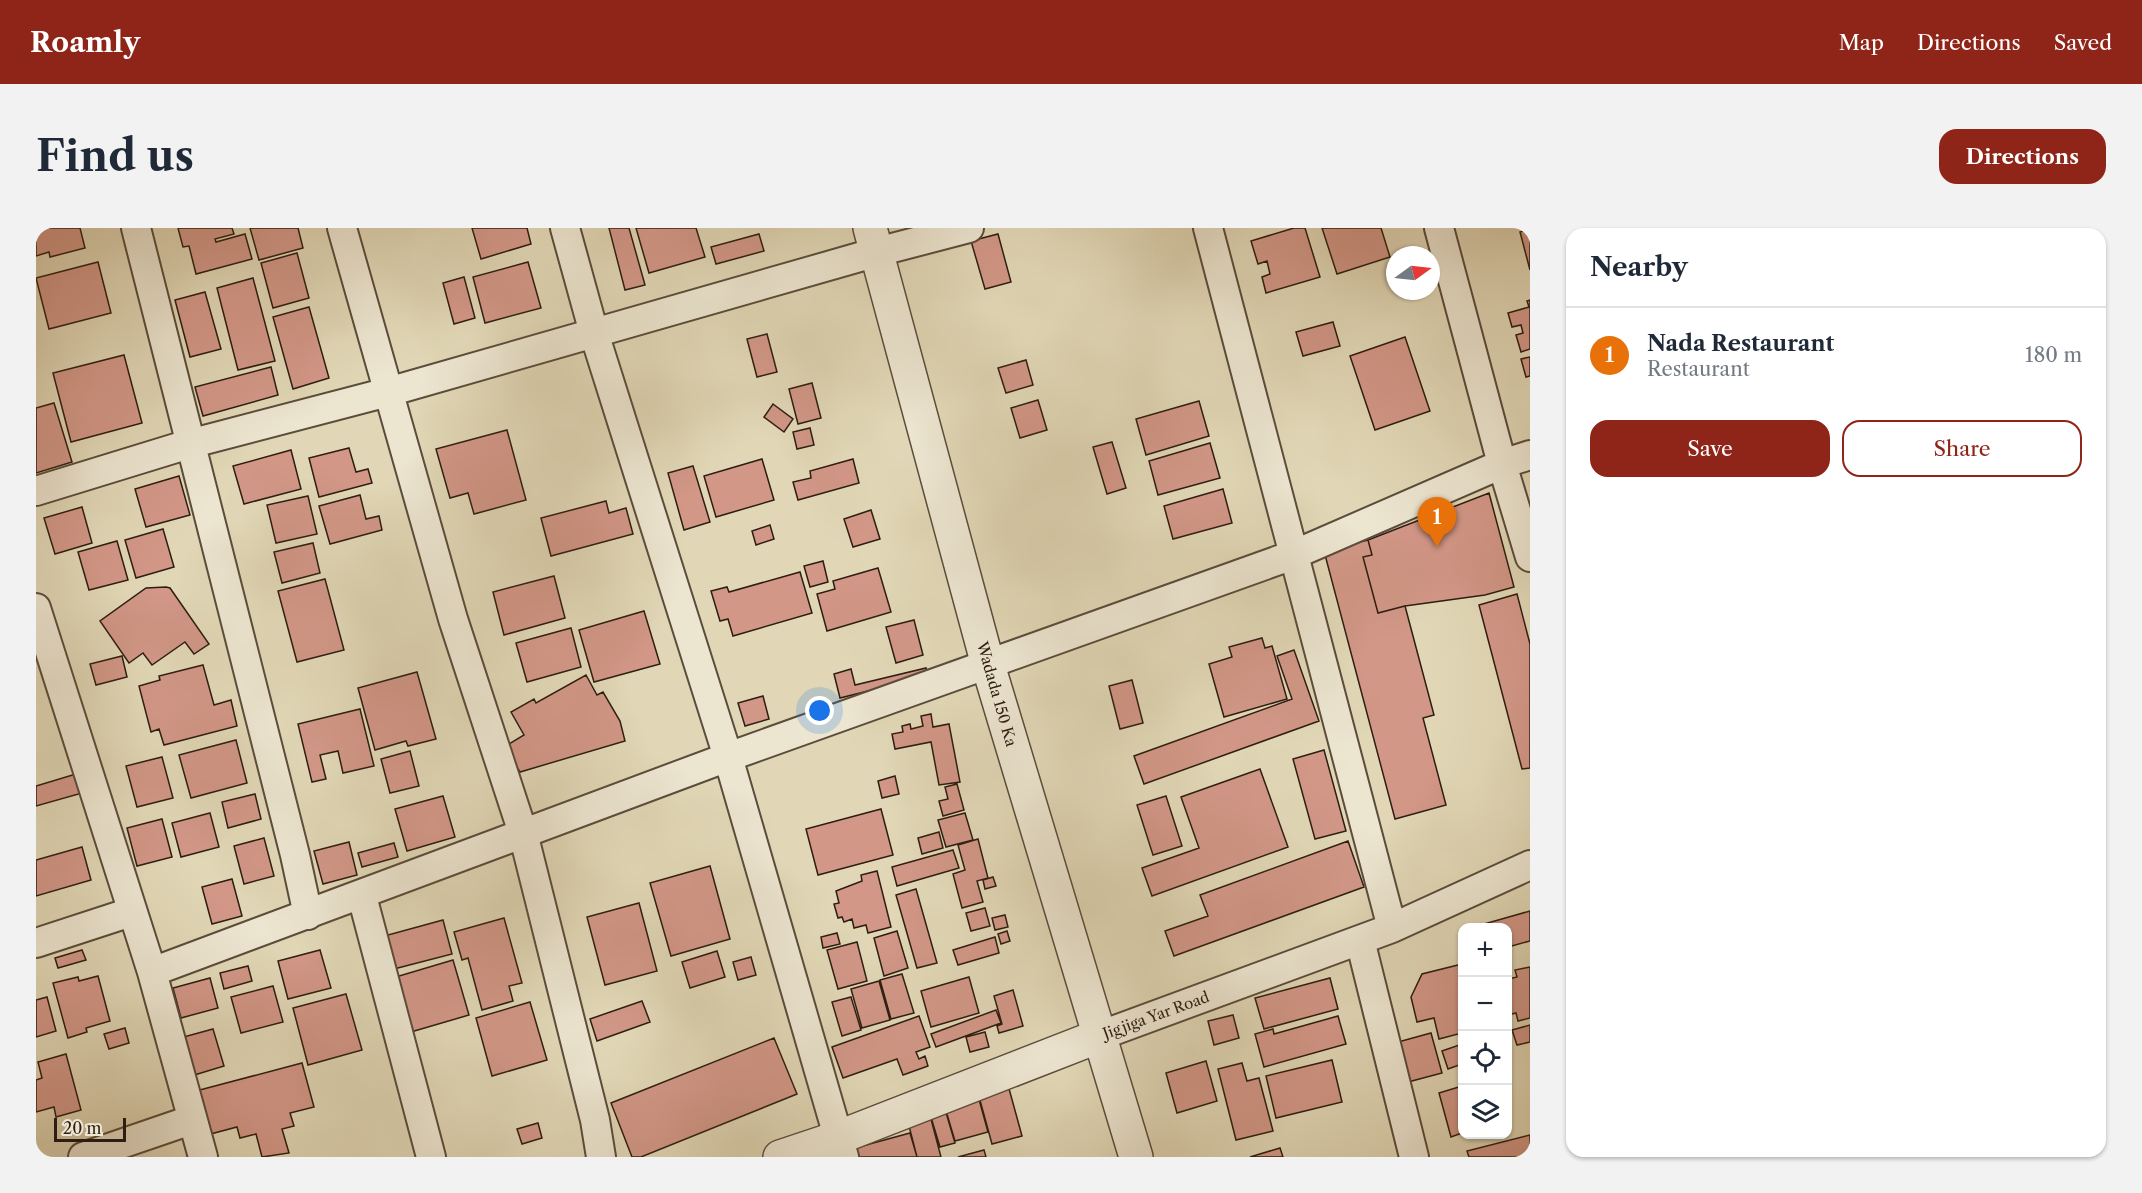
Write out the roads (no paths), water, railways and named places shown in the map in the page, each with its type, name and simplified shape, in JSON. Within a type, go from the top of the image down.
[{"type":"street","points":[[136,228],[308,915]]},
{"type":"street","points":[[342,228],[453,619],[523,833],[595,1120],[601,1157]]},
{"type":"street","points":[[565,228],[594,333],[728,757],[841,1147]]},
{"type":"street","points":[[36,491],[189,444],[388,392],[594,333],[874,240],[969,228]]},
{"type":"street","points":[[1208,228],[1392,928]]},
{"type":"street","points":[[1439,228],[1502,464],[1530,557]]},
{"type":"street","name":"Wadada 150 Ka","points":[[874,240],[988,665],[1136,1157]]},
{"type":"street","points":[[152,972],[362,896],[728,757],[1293,555],[1502,464],[1530,455]]},
{"type":"street","points":[[36,608],[152,972],[203,1157]]},
{"type":"street","name":"Jigjiga Yar Road","points":[[780,1157],[841,1147],[1099,1036],[1392,928],[1530,865]]},
{"type":"street","points":[[362,896],[431,1157]]},
{"type":"street","points":[[36,943],[131,912]]},
{"type":"street","points":[[1360,940],[1414,1157]]},
{"type":"street","points":[[83,1157],[191,1120]]},
{"type":"place","name":"Nada Restaurant","points":[[1437,547]]}]
